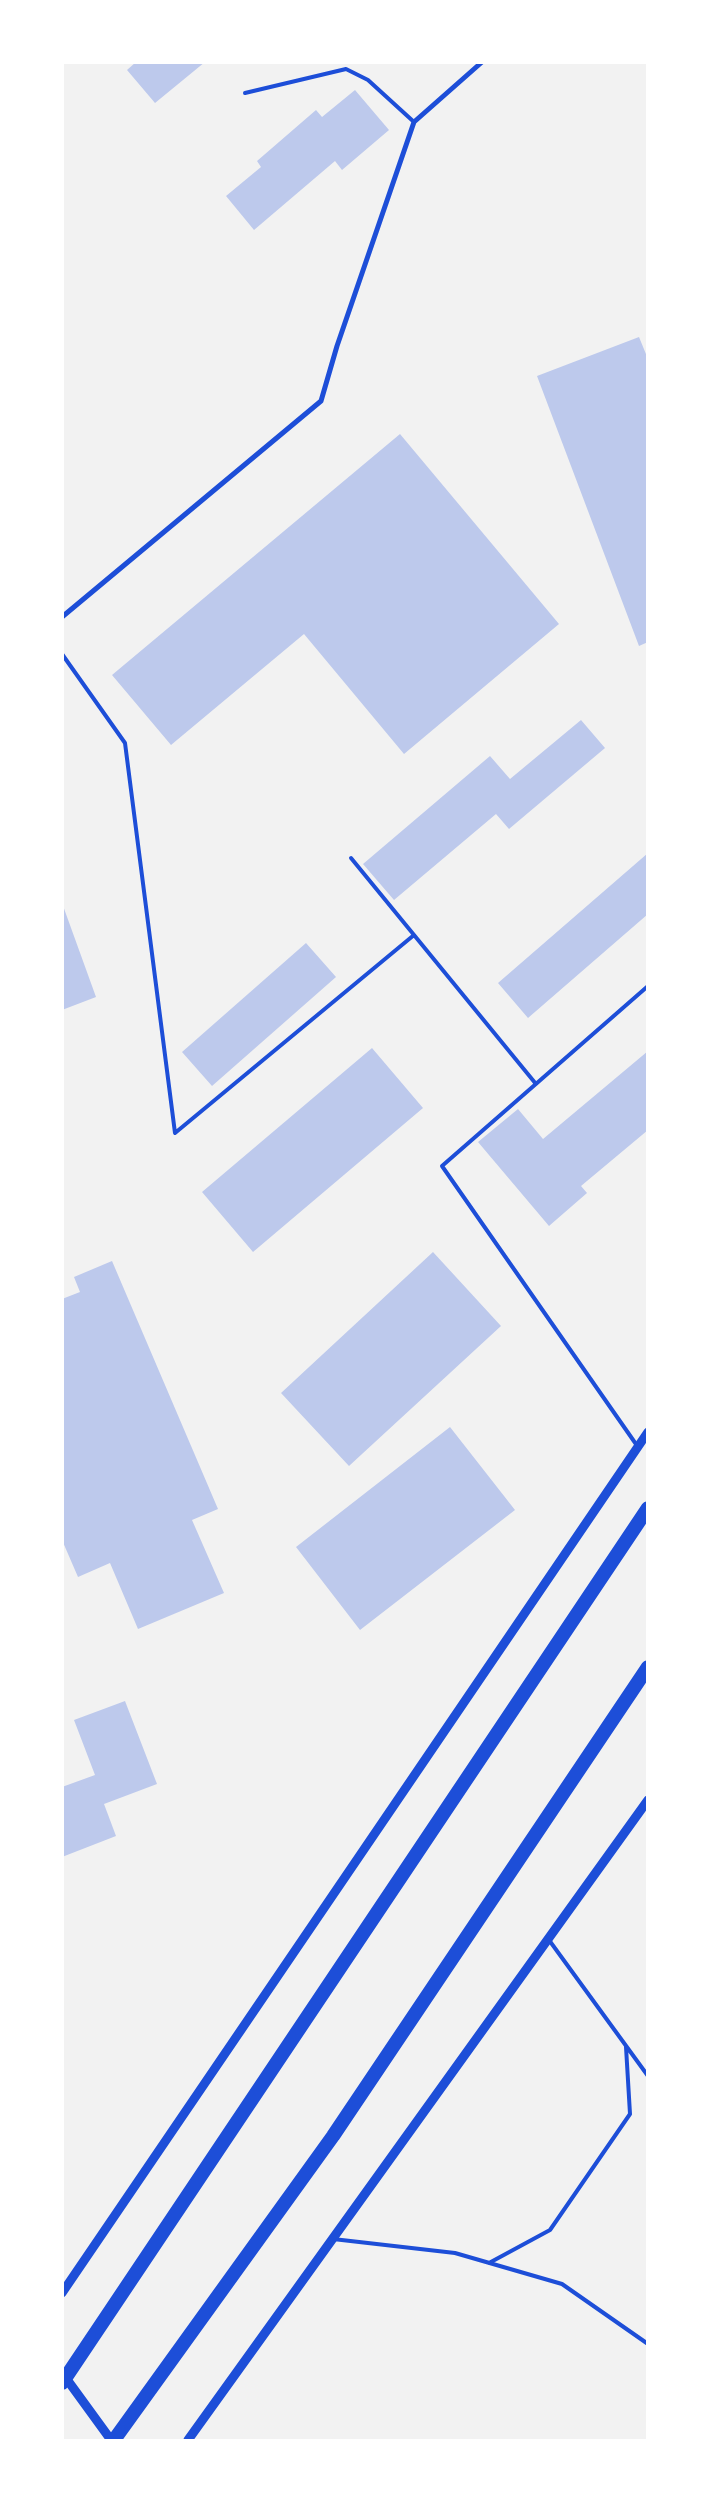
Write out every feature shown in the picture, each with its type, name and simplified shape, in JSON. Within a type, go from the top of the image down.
[{"type":"highway","points":[[63,2378],[648,1508]]},
{"type":"highway","points":[[113,2440],[333,2136],[648,1667]]},
{"type":"street","points":[[62,617],[321,401],[337,346],[414,122],[482,62]]},
{"type":"street","points":[[62,2293],[648,1432]]},
{"type":"street","points":[[188,2440],[648,1800]]},
{"type":"street","points":[[63,2378],[113,2440]]},
{"type":"lane","points":[[245,93],[346,69],[368,80],[414,122]]},
{"type":"lane","points":[[62,654],[125,743],[175,1133],[414,935]]},
{"type":"lane","points":[[351,858],[536,1084]]},
{"type":"lane","points":[[638,1447],[442,1166],[648,986]]},
{"type":"lane","points":[[548,1939],[648,2076]]},
{"type":"lane","points":[[489,2263],[550,2230],[630,2114],[626,2047]]},
{"type":"lane","points":[[333,2239],[454,2253],[562,2284],[648,2344]]},
{"type":"building","points":[[136,62],[205,62],[155,103],[127,70]]},
{"type":"building","points":[[355,90],[389,130],[342,170],[335,161],[254,230],[226,196],[261,167],[257,161],[316,110],[322,117]]},
{"type":"building","points":[[639,337],[648,359],[648,642],[639,646],[537,376]]},
{"type":"building","points":[[400,434],[559,624],[404,754],[304,634],[171,745],[112,675]]},
{"type":"building","points":[[581,720],[605,748],[509,829],[496,814],[394,900],[363,864],[490,756],[510,779]]},
{"type":"building","points":[[648,853],[648,914],[528,1018],[498,983]]},
{"type":"building","points":[[62,903],[96,997],[62,1010]]},
{"type":"building","points":[[306,943],[336,977],[212,1086],[182,1052]]},
{"type":"building","points":[[372,1048],[423,1108],[253,1252],[202,1192]]},
{"type":"building","points":[[648,1051],[648,1130],[581,1186],[587,1193],[549,1226],[478,1142],[518,1109],[543,1139]]},
{"type":"building","points":[[433,1252],[501,1326],[349,1466],[281,1393]]},
{"type":"building","points":[[112,1261],[218,1509],[192,1520],[224,1593],[138,1629],[110,1563],[78,1577],[62,1540],[62,1299],[80,1292],[74,1277]]},
{"type":"building","points":[[450,1427],[515,1510],[360,1630],[296,1547]]},
{"type":"building","points":[[125,1701],[157,1784],[104,1804],[116,1836],[62,1857],[62,1787],[95,1775],[74,1720]]}]
